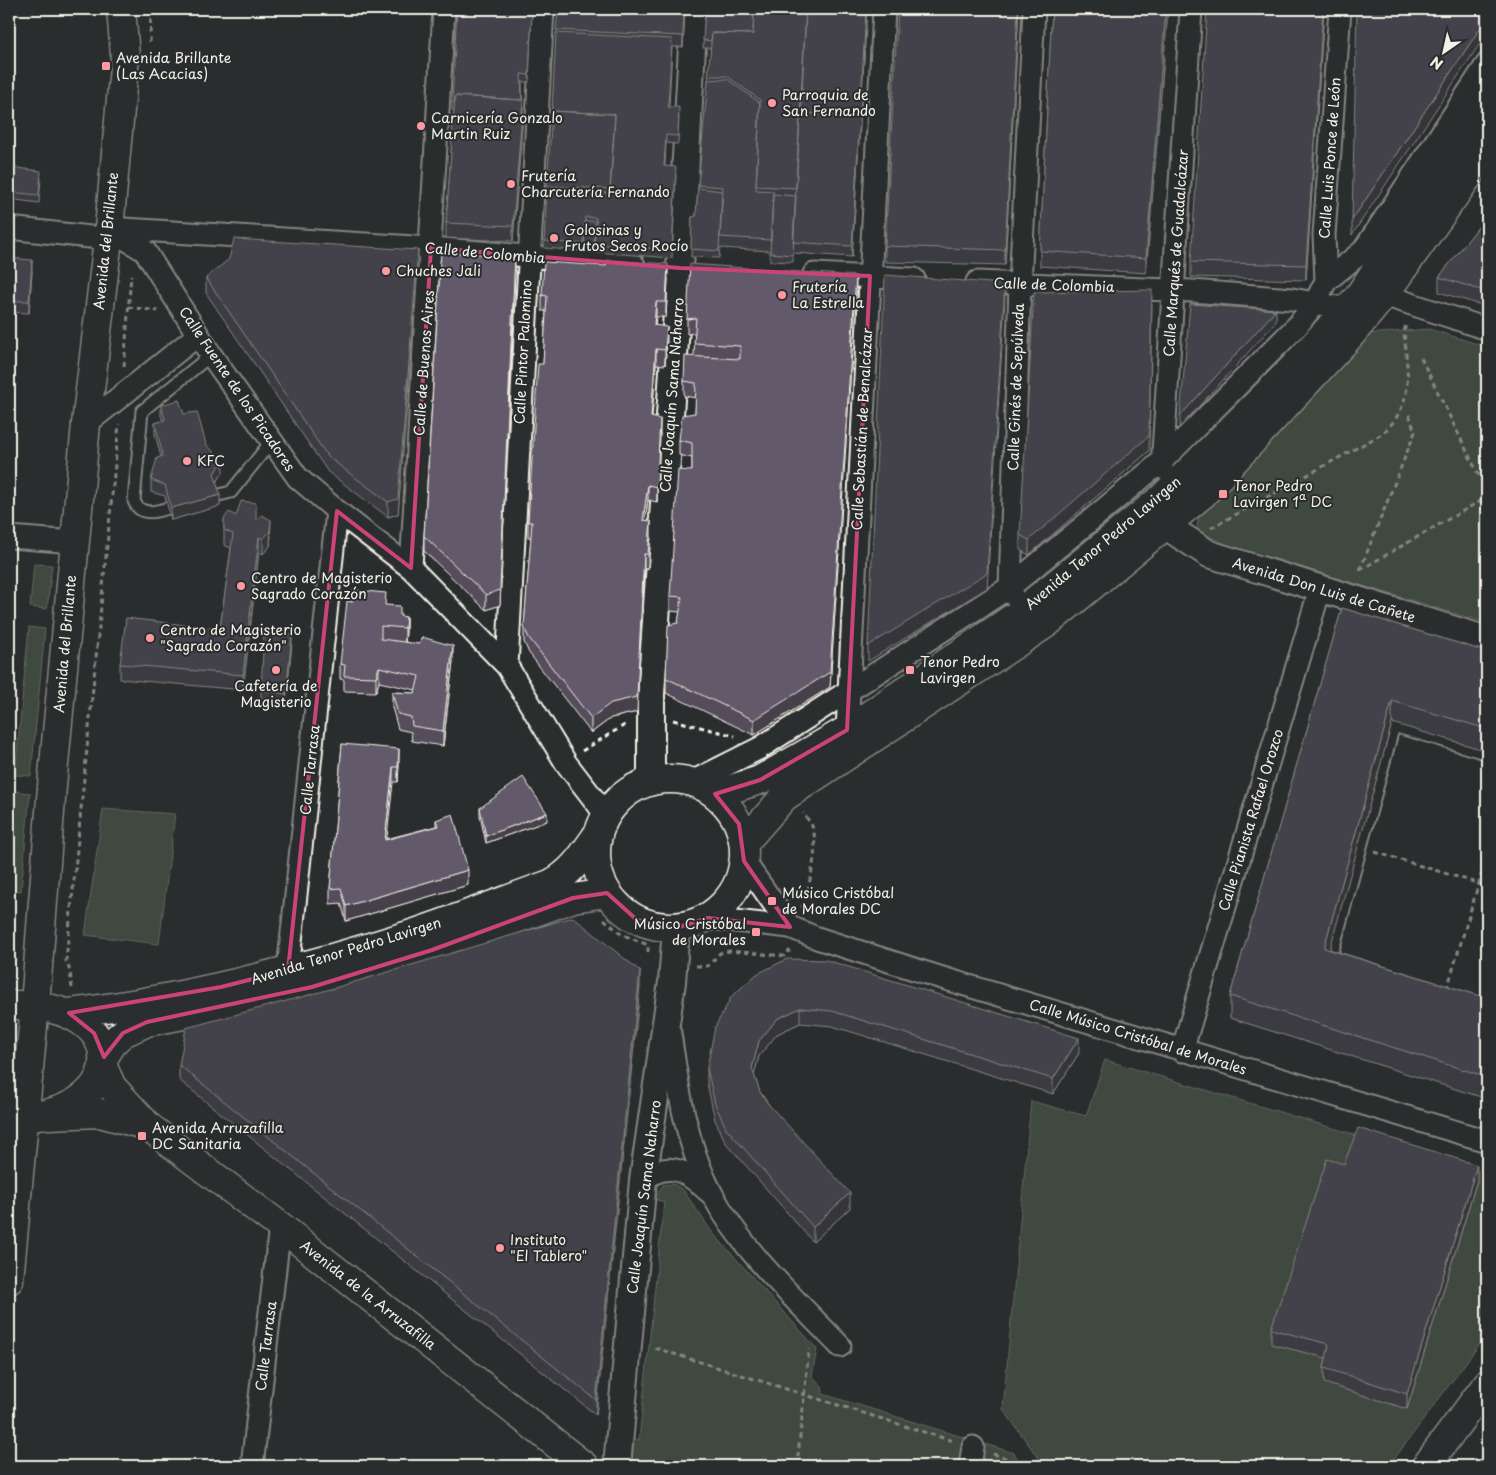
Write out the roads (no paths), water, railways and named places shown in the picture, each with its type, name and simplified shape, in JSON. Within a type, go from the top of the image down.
[{"type":"main road","name":"Avenida del Brillante","points":[[9,1280],[14,1177],[23,1116],[22,1005],[52,786],[86,424],[117,237],[125,56],[121,9]]},
{"type":"main road","name":"Avenida Tenor Pedro Lavirgen","points":[[1367,305],[1358,297],[1487,106]]},
{"type":"main road","name":"Avenida Tenor Pedro Lavirgen","points":[[744,852],[784,798],[1047,623],[1203,494],[1367,305],[1487,150]]},
{"type":"main road","name":"Avenida Tenor Pedro Lavirgen","points":[[704,788],[760,780],[846,730],[1020,613],[1162,498],[1294,366],[1367,305]]},
{"type":"main road","points":[[672,778],[704,788],[729,808],[739,824],[744,852],[741,878],[733,894],[722,907],[708,918],[676,928],[656,926],[637,920],[620,909],[605,905],[595,858],[601,825],[618,800],[633,788],[651,781],[672,778]]},
{"type":"main road","name":"Avenida Tenor Pedro Lavirgen","points":[[72,1002],[117,1007],[221,987],[288,970],[417,932],[550,884],[571,871],[601,825]]},
{"type":"main road","name":"Avenida Tenor Pedro Lavirgen","points":[[103,1062],[114,1041],[123,1033],[147,1022],[225,1007],[312,987],[432,950],[573,898],[605,905]]},
{"type":"main road","name":"Avenida de la Arruzafilla","points":[[22,1005],[72,1002],[85,1023],[94,1033],[112,1087],[149,1127],[280,1226],[584,1466]]},
{"type":"main road","points":[[23,1116],[58,1110],[84,1096],[99,1078],[103,1062]]},
{"type":"main road","name":"Avenida de la Arruzafilla","points":[[23,1116],[100,1113],[149,1127]]},
{"type":"main road","points":[[1426,1466],[1487,1384]]},
{"type":"street","name":"Calle de Buenos Aires","points":[[411,568],[444,9]]},
{"type":"street","name":"Calle Pintor Palomino","points":[[507,666],[543,9]]},
{"type":"street","name":"Calle Joaquín Sama Naharro","points":[[651,781],[652,694],[674,267],[694,9]]},
{"type":"street","name":"Calle Sebastián de Benalcázar","points":[[846,730],[884,9]]},
{"type":"street","name":"Calle Ginés de Sepúlveda","points":[[1020,613],[1010,587],[1020,285],[1034,9]]},
{"type":"street","name":"Calle Marqués de Guadalcázar","points":[[1162,498],[1162,461],[1191,9]]},
{"type":"street","name":"Calle Luis Ponce de León","points":[[1326,281],[1324,235],[1340,9]]},
{"type":"street","points":[[1314,304],[1326,281],[1363,251],[1487,64]]},
{"type":"street","name":"Calle de Colombia","points":[[9,228],[117,237],[431,248],[528,258],[674,267]]},
{"type":"street","name":"Calle Fuente de los Picadores","points":[[117,237],[145,252],[211,355],[298,478],[337,511],[411,568],[507,666],[601,825]]},
{"type":"street","name":"Calle de Colombia","points":[[790,273],[1020,285],[1174,290],[1292,299],[1314,304],[1367,305],[1487,329]]},
{"type":"street","name":"Avenida Tenor Pedro Lavirgen","points":[[704,788],[760,748],[1010,587],[1162,461],[1298,325],[1314,304]]},
{"type":"street","points":[[86,424],[198,335]]},
{"type":"street","name":"Calle Tarrasa","points":[[288,970],[337,511]]},
{"type":"street","name":"Avenida Don Luis de Cañete","points":[[1166,526],[1209,554],[1320,590],[1487,640]]},
{"type":"street","points":[[9,537],[75,542]]},
{"type":"street","name":"Calle Pianista Rafael Orozco","points":[[1182,1050],[1320,590]]},
{"type":"street","points":[[1342,975],[1324,970],[1392,723],[1487,751]]},
{"type":"street","points":[[744,852],[790,927]]},
{"type":"street","name":"Calle Músico Cristóbal de Morales","points":[[708,918],[790,927],[817,938],[929,974],[1487,1142]]},
{"type":"street","name":"Calle Joaquín Sama Naharro","points":[[617,1466],[643,1180],[667,1015],[676,928]]},
{"type":"street","points":[[667,1015],[679,1096],[699,1164],[713,1195],[744,1242],[840,1346]]},
{"type":"street","points":[[643,1180],[654,1172],[679,1170],[690,1175],[713,1195]]},
{"type":"street","name":"Calle Tarrasa","points":[[252,1466],[280,1226]]},
{"type":"lane","points":[[211,355],[142,411],[134,501],[136,507],[143,512],[150,512],[231,492],[271,442]]},
{"type":"place","name":"Avenida Brillante (Las Acacias)","points":[[106,66]]},
{"type":"place","name":"Parroquia de San Fernando","points":[[772,103]]},
{"type":"place","name":"Carnicería Gonzalo Martin Ruiz","points":[[421,126]]},
{"type":"place","name":"Frutería Charcutería Fernando","points":[[511,184]]},
{"type":"place","name":"Golosinas y Frutos Secos Rocío","points":[[554,238]]},
{"type":"place","name":"Chuches Jali","points":[[386,271]]},
{"type":"place","name":"Frutería La Estrella","points":[[782,295]]},
{"type":"place","name":"KFC","points":[[187,461]]},
{"type":"place","name":"Tenor Pedro Lavirgen 1ª DC","points":[[1223,494]]},
{"type":"place","name":"Centro de Magisterio Sagrado Corazón","points":[[241,586]]},
{"type":"place","name":"Centro de Magisterio \"Sagrado Corazón\"","points":[[150,638]]},
{"type":"place","name":"Cafetería de Magisterio","points":[[276,670]]},
{"type":"place","name":"Tenor Pedro Lavirgen","points":[[910,670]]},
{"type":"place","name":"Músico Cristóbal de Morales DC","points":[[772,901]]},
{"type":"place","name":"Músico Cristóbal de Morales","points":[[756,932]]},
{"type":"place","name":"Avenida Arruzafilla DC Sanitaria","points":[[142,1136]]},
{"type":"place","name":"Instituto \"El Tablero\"","points":[[500,1248]]}]
